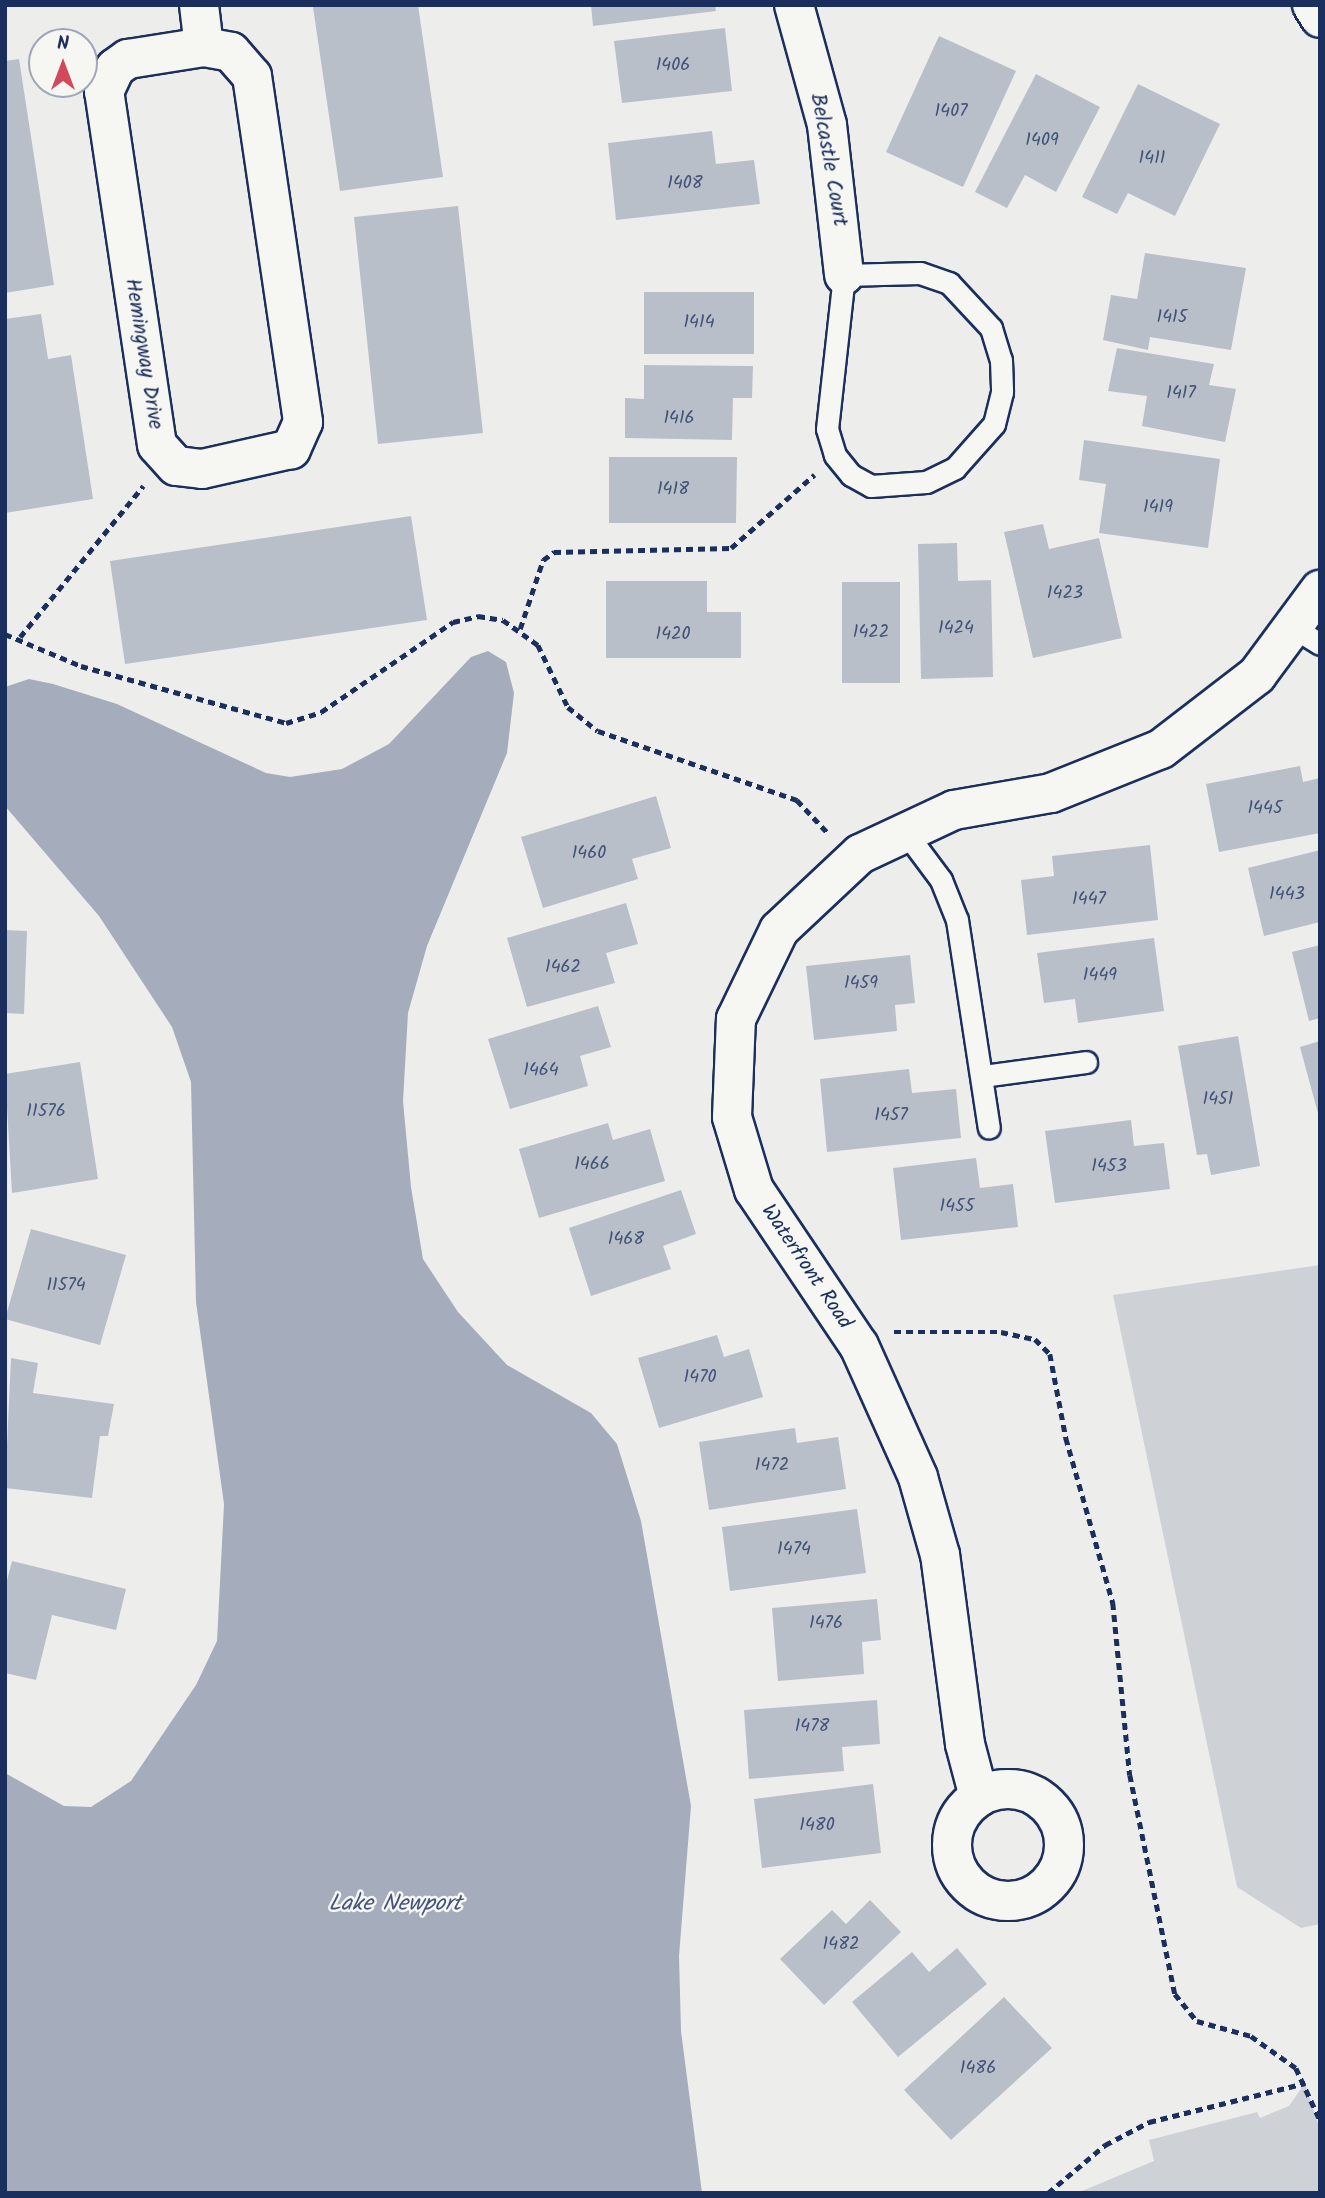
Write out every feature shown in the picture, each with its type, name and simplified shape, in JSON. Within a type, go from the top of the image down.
[{"type":"street","points":[[199,5],[204,47]]},
{"type":"street","name":"Belcastle Court","points":[[794,5],[827,125],[844,275]]},
{"type":"street","points":[[1312,5],[1320,18]]},
{"type":"street","name":"Hemingway Drive","points":[[204,47],[231,52],[252,76],[303,422],[297,440],[280,453],[201,470],[167,460],[156,445],[104,92],[114,68],[128,60],[204,47]]},
{"type":"street","name":"Waterfront Road","points":[[979,1797],[965,1744],[940,1555],[918,1477],[859,1346],[754,1190],[732,1117],[730,1069],[736,1019],[754,972],[779,930],[847,864],[903,829],[954,810],[1051,793],[1161,749],[1213,714],[1308,636],[1320,590]]},
{"type":"lane","points":[[919,273],[949,283],[991,328],[1002,360],[1002,392],[994,424],[979,446],[926,482],[871,486],[851,475],[835,455],[828,429],[844,275],[919,273]]},
{"type":"lane","points":[[903,829],[941,880],[957,920],[989,1128]]},
{"type":"lane","points":[[983,1076],[1086,1062]]},
{"type":"path","points":[[520,629],[543,559],[554,552],[732,548],[835,455]]},
{"type":"path","points":[[20,637],[87,548],[167,460]]},
{"type":"path","points":[[5,634],[20,637],[81,666],[286,723],[321,712],[453,622],[478,616],[520,629],[538,645],[580,719],[673,762],[797,800],[814,812],[847,864]]},
{"type":"path","points":[[859,1346],[878,1334],[914,1330],[1001,1332],[1035,1339],[1051,1354],[1066,1438],[1113,1603],[1130,1775],[1175,1994],[1197,2021],[1269,2046],[1305,2083],[1320,2120]]},
{"type":"path","points":[[1048,2193],[1105,2145],[1149,2122],[1305,2083]]},
{"type":"shaded area","points":[[1320,1265],[1320,1924],[1301,1928],[1237,1887],[1113,1295]]},
{"type":"shaded area","points":[[1305,2083],[1320,2130],[1320,2193],[1077,2193],[1154,2161],[1149,2140],[1257,2112],[1260,2118],[1289,2106]]},
{"type":"water","name":"Lake Newport","points":[[488,651],[506,662],[514,693],[507,753],[427,946],[408,1013],[403,1101],[411,1187],[423,1259],[458,1312],[507,1365],[591,1413],[617,1444],[641,1521],[691,1806],[679,1956],[681,2031],[702,2193],[5,2193],[5,1773],[64,1806],[91,1807],[131,1781],[196,1685],[217,1641],[224,1504],[196,1302],[191,1082],[172,1027],[99,916],[5,806],[5,687],[29,679],[117,704],[266,773],[290,777],[342,769],[389,744],[471,657]]},
{"type":"building","points":[[418,5],[443,177],[340,191],[313,7]]},
{"type":"building","points":[[591,5],[715,5],[716,11],[593,26]]},
{"type":"building","points":[[725,28],[732,91],[622,103],[614,41]]},
{"type":"building","points":[[939,36],[1016,71],[963,187],[886,152]]},
{"type":"building","points":[[19,59],[54,285],[5,293],[5,61]]},
{"type":"building","points":[[1036,74],[1100,107],[1056,192],[1025,175],[1007,208],[975,192]]},
{"type":"building","points":[[1138,84],[1220,124],[1175,216],[1128,193],[1117,214],[1082,197]]},
{"type":"building","points":[[712,131],[716,164],[754,160],[760,204],[616,220],[608,143]]},
{"type":"building","points":[[458,206],[483,433],[378,444],[354,217]]},
{"type":"building","points":[[1145,253],[1246,268],[1231,350],[1150,337],[1148,350],[1103,340],[1111,295],[1137,299]]},
{"type":"building","points":[[644,292],[754,292],[754,354],[644,354]]},
{"type":"building","points":[[41,314],[48,359],[71,355],[93,499],[5,513],[5,319]]},
{"type":"building","points":[[1117,348],[1214,364],[1209,385],[1236,389],[1225,442],[1142,426],[1147,396],[1108,391]]},
{"type":"building","points":[[644,365],[753,366],[752,398],[733,398],[732,440],[625,438],[625,398],[644,399]]},
{"type":"building","points":[[1084,440],[1220,459],[1208,548],[1099,533],[1106,484],[1079,480]]},
{"type":"building","points":[[609,457],[737,457],[736,523],[609,523]]},
{"type":"building","points":[[411,516],[427,620],[125,664],[110,561]]},
{"type":"building","points":[[1043,524],[1049,549],[1099,538],[1122,638],[1033,658],[1004,532]]},
{"type":"building","points":[[957,543],[958,581],[991,580],[993,677],[921,679],[918,544]]},
{"type":"building","points":[[606,581],[707,581],[707,612],[741,612],[741,658],[606,658]]},
{"type":"building","points":[[842,582],[900,582],[900,683],[842,683]]},
{"type":"building","points":[[1300,766],[1303,782],[1320,778],[1320,833],[1219,852],[1206,784]]},
{"type":"building","points":[[656,796],[671,848],[632,859],[638,879],[543,908],[521,837]]},
{"type":"building","points":[[1150,845],[1158,920],[1027,935],[1021,880],[1054,876],[1052,856]]},
{"type":"building","points":[[1320,850],[1320,922],[1264,936],[1248,868]]},
{"type":"building","points":[[626,903],[638,944],[606,953],[615,983],[527,1007],[507,938]]},
{"type":"building","points":[[5,930],[27,931],[24,1014],[5,1013]]},
{"type":"building","points":[[1154,938],[1164,1011],[1078,1023],[1075,999],[1044,1003],[1037,953]]},
{"type":"building","points":[[1320,945],[1320,1018],[1309,1021],[1292,952]]},
{"type":"building","points":[[910,955],[915,1003],[895,1005],[897,1031],[814,1040],[806,966]]},
{"type":"building","points":[[598,1006],[611,1047],[580,1056],[588,1086],[510,1109],[488,1039]]},
{"type":"building","points":[[1238,1036],[1260,1166],[1211,1175],[1207,1154],[1197,1155],[1178,1046]]},
{"type":"building","points":[[1320,1041],[1320,1117],[1319,1117],[1300,1047]]},
{"type":"building","points":[[80,1062],[98,1179],[12,1193],[5,1074]]},
{"type":"building","points":[[909,1069],[912,1093],[956,1089],[961,1138],[827,1152],[820,1079]]},
{"type":"building","points":[[1131,1120],[1134,1146],[1164,1143],[1170,1189],[1055,1203],[1045,1131]]},
{"type":"building","points":[[608,1123],[613,1140],[650,1129],[665,1181],[539,1218],[519,1149]]},
{"type":"building","points":[[976,1158],[980,1188],[1013,1184],[1018,1227],[901,1240],[893,1168]]},
{"type":"building","points":[[681,1190],[696,1234],[663,1246],[671,1269],[591,1296],[569,1228]]},
{"type":"building","points":[[31,1229],[126,1255],[100,1345],[5,1319]]},
{"type":"building","points":[[717,1335],[724,1357],[749,1349],[763,1397],[659,1428],[638,1358]]},
{"type":"building","points":[[11,1358],[38,1363],[33,1393],[114,1404],[108,1436],[100,1436],[92,1498],[5,1488]]},
{"type":"building","points":[[795,1428],[797,1443],[838,1437],[846,1489],[709,1510],[699,1442]]},
{"type":"building","points":[[857,1509],[866,1573],[730,1591],[722,1527]]},
{"type":"building","points":[[12,1561],[126,1589],[116,1630],[52,1615],[36,1680],[5,1673],[5,1588]]},
{"type":"building","points":[[877,1599],[881,1640],[862,1642],[864,1674],[778,1681],[772,1608]]},
{"type":"building","points":[[877,1700],[880,1744],[842,1747],[844,1771],[749,1779],[744,1710]]},
{"type":"building","points":[[873,1784],[881,1853],[762,1868],[754,1799]]},
{"type":"building","points":[[870,1900],[901,1932],[824,2005],[780,1959],[832,1910],[846,1924]]},
{"type":"building","points":[[957,1948],[987,1984],[898,2057],[852,2002],[912,1952],[929,1972]]},
{"type":"building","points":[[1004,1997],[1052,2048],[951,2140],[904,2090]]}]
